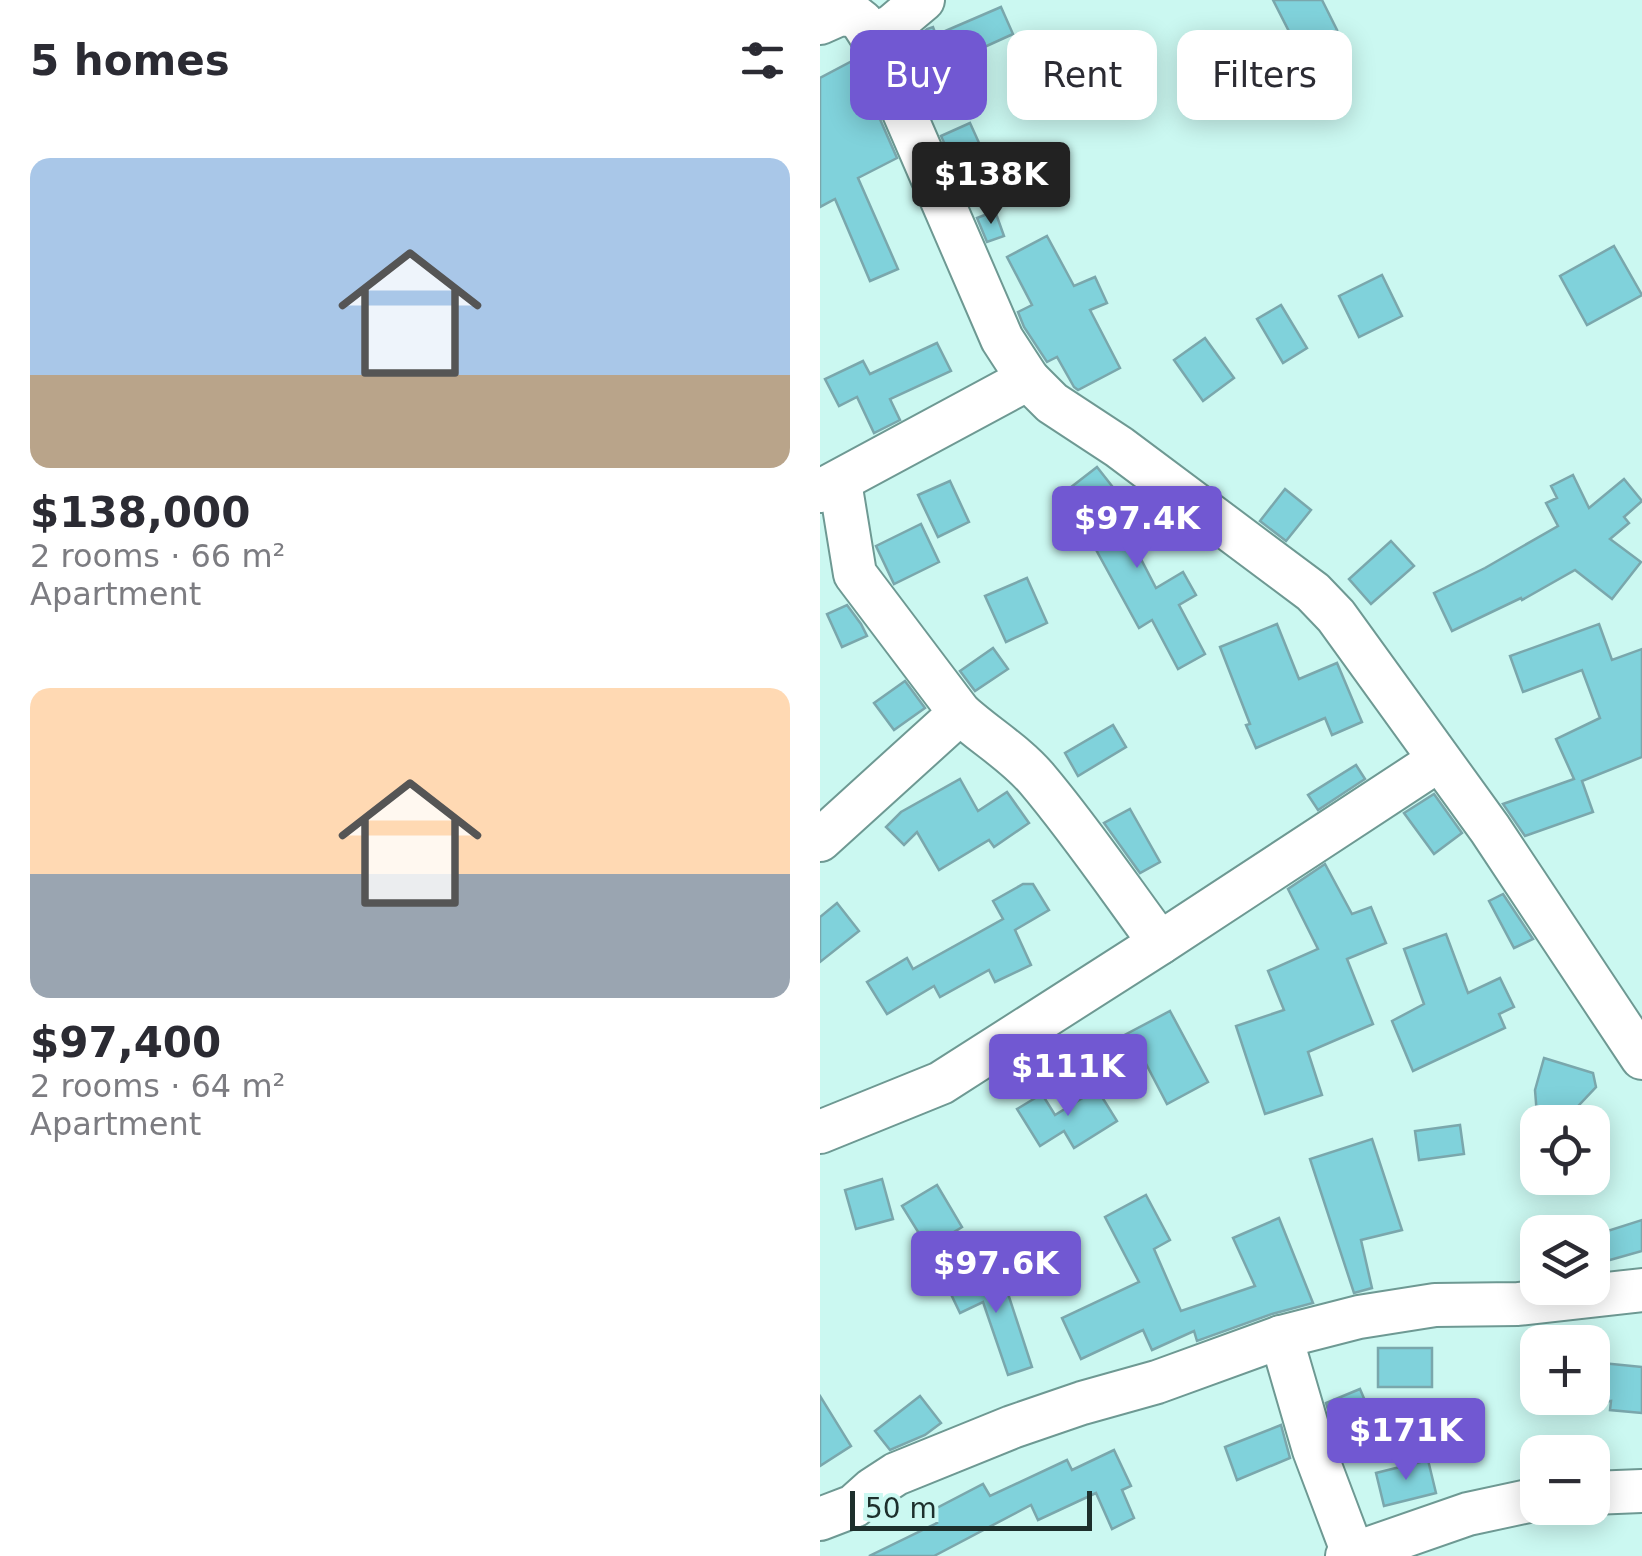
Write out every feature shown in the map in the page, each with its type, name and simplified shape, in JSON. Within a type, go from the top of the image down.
[{"type":"street","points":[[884,30],[923,0]]},
{"type":"street","points":[[820,23],[852,14],[867,30]]},
{"type":"street","points":[[907,120],[1002,339],[1028,379],[1052,402],[1313,592],[1336,616],[1490,830],[1642,1058]]},
{"type":"street","points":[[1028,379],[830,487],[855,574],[960,713],[1036,778],[1160,943]]},
{"type":"street","points":[[820,840],[960,713]]},
{"type":"street","points":[[820,1132],[941,1083],[1439,760]]},
{"type":"street","points":[[820,1518],[854,1506],[896,1474],[1012,1426],[1158,1382],[1281,1336],[1359,1316],[1435,1304],[1518,1304],[1642,1290]]},
{"type":"street","points":[[1281,1336],[1314,1450],[1352,1555],[1468,1514],[1520,1503]]},
{"type":"street","points":[[1610,1492],[1642,1491]]},
{"type":"building","points":[[1273,0],[1322,0],[1337,30],[1288,30]]},
{"type":"building","points":[[1001,7],[1011,30],[1007,30],[1007,37],[987,46],[987,30],[948,30]]},
{"type":"building","points":[[850,62],[850,120],[880,120],[897,158],[858,178],[898,269],[870,281],[835,199],[820,207],[820,78]]},
{"type":"building","points":[[970,123],[985,156],[956,169],[941,136]]},
{"type":"building","points":[[995,211],[1004,236],[987,242],[977,218]]},
{"type":"building","points":[[1047,236],[1074,286],[1095,277],[1107,303],[1090,310],[1120,368],[1078,390],[1057,357],[1047,362],[1018,312],[1032,305],[1007,257]]},
{"type":"building","points":[[1614,246],[1642,295],[1587,325],[1560,276]]},
{"type":"building","points":[[1382,275],[1402,316],[1359,337],[1339,296]]},
{"type":"building","points":[[1281,305],[1307,348],[1283,363],[1257,319]]},
{"type":"building","points":[[1205,338],[1234,378],[1203,401],[1174,360]]},
{"type":"building","points":[[937,343],[951,371],[890,399],[900,420],[874,433],[857,397],[839,406],[825,379],[863,361],[870,374]]},
{"type":"building","points":[[1097,467],[1123,500],[1114,507],[1156,588],[1183,572],[1196,595],[1179,605],[1205,654],[1178,669],[1152,620],[1139,628],[1094,546],[1104,541],[1066,491]]},
{"type":"building","points":[[1573,475],[1589,508],[1624,479],[1642,501],[1624,517],[1629,523],[1610,539],[1641,562],[1612,599],[1575,570],[1522,600],[1452,631],[1434,593],[1558,526],[1546,503],[1557,498],[1551,486]]},
{"type":"building","points":[[950,481],[969,522],[938,537],[918,495]]},
{"type":"building","points":[[1285,489],[1311,510],[1286,541],[1260,521]]},
{"type":"building","points":[[921,524],[939,562],[894,584],[876,546]]},
{"type":"building","points":[[1391,541],[1414,566],[1371,604],[1349,579]]},
{"type":"building","points":[[1027,578],[1047,623],[1006,642],[985,596]]},
{"type":"building","points":[[847,605],[867,636],[842,647],[827,614]]},
{"type":"building","points":[[1277,624],[1299,679],[1337,663],[1362,722],[1332,735],[1325,718],[1256,748],[1220,647]]},
{"type":"building","points":[[1599,624],[1612,660],[1642,649],[1642,757],[1582,781],[1593,812],[1525,836],[1503,804],[1574,779],[1556,739],[1600,718],[1582,670],[1523,692],[1510,656]]},
{"type":"building","points":[[993,648],[1008,669],[975,691],[960,671]]},
{"type":"building","points":[[905,681],[925,708],[894,730],[874,703]]},
{"type":"building","points":[[1113,725],[1126,747],[1078,776],[1065,753]]},
{"type":"building","points":[[1356,765],[1365,779],[1318,810],[1308,795]]},
{"type":"building","points":[[960,779],[978,811],[1007,792],[1029,823],[994,847],[989,840],[939,870],[917,832],[904,845],[886,827],[901,812]]},
{"type":"building","points":[[1434,794],[1462,833],[1434,854],[1404,813]]},
{"type":"building","points":[[1130,809],[1160,862],[1140,873],[1104,823]]},
{"type":"building","points":[[1325,864],[1352,914],[1371,907],[1386,943],[1347,959],[1373,1024],[1308,1052],[1322,1095],[1265,1114],[1236,1026],[1284,1010],[1268,971],[1318,949],[1288,889]]},
{"type":"building","points":[[1023,884],[1033,884],[1049,910],[1015,930],[1031,965],[995,982],[989,970],[940,997],[934,986],[887,1014],[867,982],[907,958],[913,969],[1003,919],[993,901]]},
{"type":"building","points":[[1503,894],[1533,939],[1514,948],[1489,901]]},
{"type":"building","points":[[837,903],[859,931],[820,962],[820,917]]},
{"type":"building","points":[[1446,934],[1468,993],[1500,978],[1514,1007],[1499,1014],[1505,1028],[1413,1071],[1392,1021],[1424,1004],[1404,949]]},
{"type":"building","points":[[1170,1011],[1208,1082],[1167,1104],[1145,1062],[1133,1068],[1117,1039]]},
{"type":"building","points":[[1544,1058],[1593,1073],[1596,1087],[1579,1105],[1536,1105],[1535,1090]]},
{"type":"building","points":[[1097,1089],[1117,1121],[1074,1148],[1064,1131],[1040,1146],[1017,1109],[1042,1094],[1055,1115]]},
{"type":"building","points":[[1460,1125],[1464,1154],[1419,1160],[1415,1131]]},
{"type":"building","points":[[1372,1139],[1402,1230],[1361,1240],[1372,1288],[1354,1293],[1310,1159]]},
{"type":"building","points":[[882,1179],[893,1219],[856,1229],[845,1190]]},
{"type":"building","points":[[937,1185],[962,1227],[928,1248],[902,1206]]},
{"type":"building","points":[[1146,1195],[1170,1240],[1154,1249],[1181,1311],[1255,1286],[1233,1238],[1279,1218],[1313,1303],[1197,1341],[1194,1331],[1152,1350],[1143,1330],[1081,1359],[1062,1318],[1139,1282],[1105,1217]]},
{"type":"building","points":[[1642,1220],[1642,1251],[1610,1260],[1610,1230]]},
{"type":"building","points":[[999,1266],[1032,1367],[1008,1375],[983,1302],[960,1313],[949,1290]]},
{"type":"building","points":[[1378,1348],[1432,1348],[1432,1387],[1378,1387]]},
{"type":"building","points":[[1610,1364],[1642,1367],[1642,1413],[1610,1410]]},
{"type":"building","points":[[1360,1389],[1374,1422],[1337,1438],[1326,1403]]},
{"type":"building","points":[[820,1396],[851,1446],[820,1466]]},
{"type":"building","points":[[920,1396],[941,1423],[925,1435],[890,1450],[875,1431]]},
{"type":"building","points":[[1281,1425],[1290,1458],[1237,1480],[1225,1447]]},
{"type":"building","points":[[1114,1450],[1131,1486],[1122,1490],[1134,1518],[1112,1529],[1096,1493],[1038,1520],[1031,1505],[934,1556],[869,1556],[937,1523],[931,1511],[983,1484],[990,1496],[1067,1460],[1072,1470]]},
{"type":"building","points":[[1428,1460],[1436,1493],[1384,1506],[1376,1473]]}]
